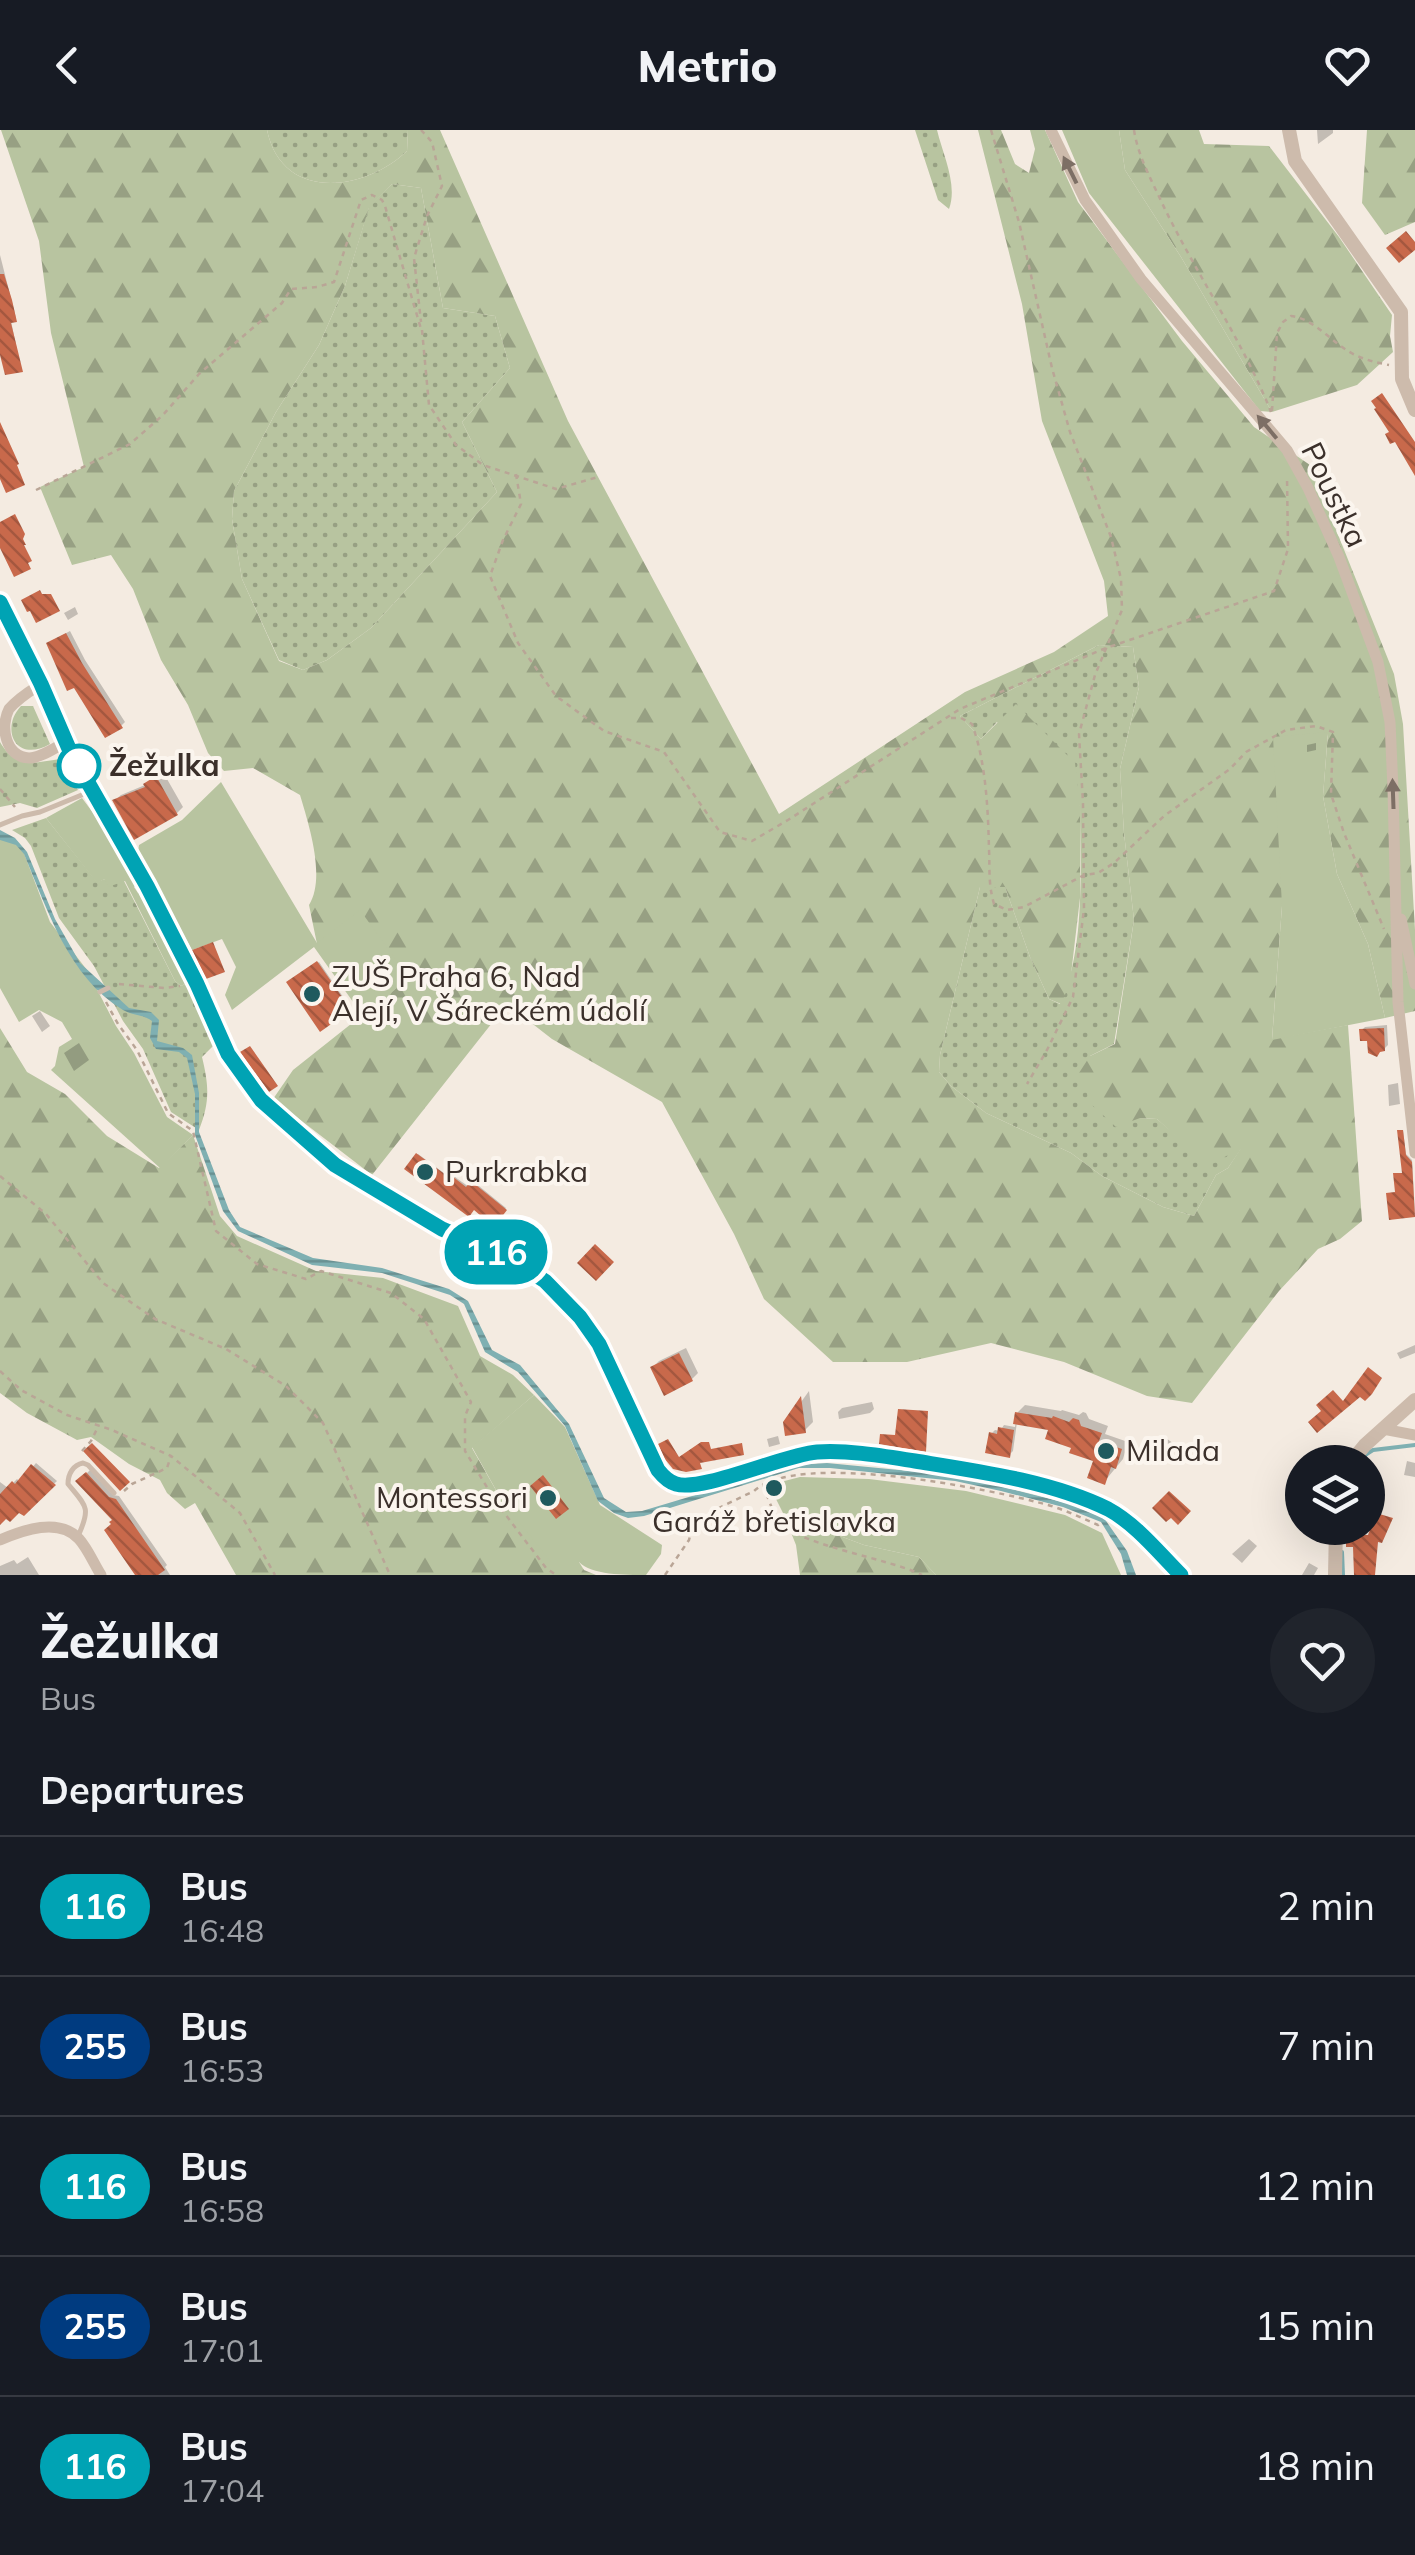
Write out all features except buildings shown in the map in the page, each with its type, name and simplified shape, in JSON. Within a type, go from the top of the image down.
[{"type":"street","name":"Poustka","points":[[1051,130],[1085,200],[1142,278],[1287,450],[1339,557],[1378,662],[1390,722],[1398,1002],[1415,1153]]},
{"type":"street","points":[[1290,130],[1295,161],[1401,312],[1415,323]]},
{"type":"street","points":[[1401,312],[1402,380],[1415,410]]},
{"type":"street","points":[[0,601],[66,742],[147,886],[228,1054],[261,1100],[335,1165],[442,1229],[507,1257],[545,1281],[580,1317],[599,1344],[658,1470],[666,1478],[676,1484],[704,1483],[815,1452],[855,1452],[963,1468],[1055,1489],[1110,1510],[1130,1524],[1181,1575]]},
{"type":"street","points":[[41,684],[6,712],[1,722],[3,738],[12,751],[28,758],[66,742]]},
{"type":"street","name":"Poustka","points":[[1396,892],[1415,984]]},
{"type":"street","points":[[1365,1445],[1415,1400]]},
{"type":"street","points":[[1383,1429],[1415,1435]]},
{"type":"street","points":[[0,1540],[41,1527],[68,1531],[78,1537],[102,1575]]},
{"type":"street","points":[[1335,1575],[1336,1545]]},
{"type":"lane","points":[[1,824],[92,791]]},
{"type":"lane","points":[[78,1537],[87,1511],[68,1484],[77,1464],[83,1463],[114,1493]]},
{"type":"path","points":[[991,130],[1019,222],[1066,416],[1111,537],[1122,579],[1122,610],[1095,675],[1079,734],[1084,803],[1084,908],[1073,997],[1027,1084]]},
{"type":"path","points":[[1134,130],[1137,148],[1181,242],[1254,370],[1274,418]]},
{"type":"path","points":[[421,131],[432,142],[442,186],[414,258],[429,404],[456,445],[484,465],[556,489],[598,477]]},
{"type":"path","points":[[36,490],[130,444],[163,415],[199,374],[282,303],[292,289],[334,282],[362,200],[372,195],[385,206],[422,329]]},
{"type":"path","points":[[1272,412],[1278,334],[1290,316],[1302,317],[1367,361],[1400,364]]},
{"type":"path","points":[[516,474],[521,504],[490,576],[518,644],[556,696],[604,731],[664,752],[720,832],[752,841],[960,709],[1106,648],[1274,591],[1288,549],[1287,450]]},
{"type":"path","points":[[948,718],[961,718],[972,724],[978,740],[988,816],[988,884],[994,904],[1007,910],[1024,906],[1114,864],[1164,816],[1230,769],[1246,752],[1286,730],[1316,726],[1333,732],[1331,794],[1384,930],[1397,939]]},
{"type":"path","points":[[0,790],[22,816]]},
{"type":"path","points":[[197,984],[164,988],[123,983],[104,990],[118,1024],[138,1050],[168,1113],[193,1131],[216,1232],[256,1264],[306,1279],[321,1271],[391,1294],[424,1319],[472,1402],[465,1416],[465,1451],[496,1502],[546,1568],[556,1575]]},
{"type":"path","points":[[0,1176],[46,1214],[103,1284],[154,1318],[226,1349],[286,1386],[323,1423],[390,1575]]},
{"type":"path","points":[[0,1371],[21,1390],[68,1415],[172,1456],[240,1513],[275,1575]]},
{"type":"path","points":[[83,1463],[82,1450],[92,1441],[99,1425]]},
{"type":"path","points":[[114,1493],[167,1468],[172,1456]]},
{"type":"path","points":[[665,1575],[689,1540],[694,1520],[754,1492],[762,1484],[798,1474],[867,1475],[961,1485],[1051,1506],[1098,1525],[1110,1510]]},
{"type":"path","points":[[762,1484],[781,1525],[845,1551],[922,1575]]},
{"type":"green space","points":[[1,130],[267,130],[276,153],[289,169],[326,183],[369,175],[389,165],[407,151],[408,130],[440,130],[568,421],[779,814],[965,692],[1054,652],[1108,616],[1104,581],[1042,421],[1022,304],[978,130],[1001,130],[1015,164],[1029,173],[1035,149],[1030,130],[1045,130],[1078,202],[1182,341],[1254,427],[1310,465],[1394,674],[1403,724],[1415,930],[1415,1011],[1385,1018],[1368,944],[1337,874],[1323,796],[1328,733],[1282,906],[1272,1039],[1348,1025],[1362,1221],[1340,1239],[1318,1249],[1279,1291],[1192,1403],[1147,1396],[1064,1362],[991,1343],[907,1362],[833,1362],[764,1299],[734,1234],[662,1102],[552,1039],[507,1004],[372,1175],[273,1099],[293,1070],[409,978],[317,944],[309,905],[316,866],[300,795],[253,768],[224,771],[208,753],[188,705],[161,660],[133,589],[111,555],[72,565],[40,487],[84,467],[51,333],[39,241]],"holes":[[[392,184],[421,188],[443,308],[495,316],[510,368],[462,422],[497,492],[371,628],[327,660],[303,670],[279,661],[242,579],[232,519],[234,491],[276,412],[319,345],[345,286],[369,208]],[[1099,645],[1133,647],[1139,687],[1120,769],[1134,920],[1115,1044],[1090,1056],[1079,1073],[1091,1104],[1116,1127],[1140,1118],[1157,1119],[1208,1166],[1241,1148],[1228,1168],[1216,1175],[1194,1216],[1163,1207],[1102,1176],[1071,1153],[986,1113],[939,1072],[980,887],[1005,887],[1049,999],[1061,1004],[1070,983],[1080,898],[1080,806],[1075,763],[1016,704],[981,739],[960,716]]]},
{"type":"green space","points":[[267,130],[408,130],[407,151],[369,175],[326,183],[289,169],[276,153]]},
{"type":"green space","points":[[915,130],[937,130],[951,180],[949,209],[938,200]]},
{"type":"green space","points":[[1062,130],[1119,130],[1125,170],[1272,412],[1260,411],[1089,193]]},
{"type":"green space","points":[[1119,130],[1199,130],[1204,144],[1269,146],[1339,237],[1392,315],[1393,352],[1357,385],[1272,412],[1125,170]]},
{"type":"green space","points":[[1367,130],[1415,130],[1415,222],[1385,235],[1362,203]]},
{"type":"green space","points":[[392,184],[421,188],[443,308],[495,316],[510,368],[462,422],[497,492],[371,628],[327,660],[303,670],[279,660],[242,579],[232,519],[234,491],[276,412],[319,345],[345,286],[369,207]]},
{"type":"green space","points":[[1099,645],[1133,647],[1139,687],[1120,769],[1134,920],[1114,1044],[1090,1056],[1140,1118],[1157,1119],[1179,1138],[1243,1146],[1228,1168],[1216,1175],[1194,1216],[1163,1207],[1102,1176],[1071,1153],[986,1113],[939,1072],[980,887],[1005,887],[1049,999],[1060,1004],[1074,958],[1080,907],[1080,806],[997,722],[981,739],[960,716]]},
{"type":"green space","points":[[21,706],[33,706],[50,744],[28,750],[14,741],[12,724]]},
{"type":"green space","points":[[1328,732],[1323,796],[1337,874],[1368,944],[1385,1018],[1272,1040],[1282,906],[1273,737]]},
{"type":"green space","points":[[0,742],[12,757],[26,762],[60,759],[78,790],[37,808],[20,803],[0,807]]},
{"type":"green space","points":[[221,782],[317,943],[360,910],[409,978],[363,1016],[314,947],[232,1010],[225,995],[236,967],[222,939],[192,950],[138,852],[139,845],[182,820]]},
{"type":"green space","points":[[82,798],[126,857],[123,860],[137,884],[134,887],[148,903],[187,983],[181,986],[175,981],[125,881],[108,887],[105,879],[97,883],[46,818]]},
{"type":"green space","points":[[46,818],[97,882],[124,881],[175,981],[181,986],[187,983],[216,1043],[202,1057],[207,1094],[199,1130],[171,1112],[143,1049],[94,966],[59,918],[31,846],[12,830]]},
{"type":"green space","points":[[0,835],[22,848],[50,922],[87,970],[167,1117],[193,1135],[160,1168],[51,1070],[59,1047],[72,1039],[62,1022],[39,1010],[19,1022],[0,988]]},
{"type":"green space","points":[[0,1028],[27,1072],[65,1094],[107,1136],[159,1168],[193,1135],[220,1216],[237,1236],[316,1271],[383,1278],[458,1306],[480,1356],[513,1375],[534,1395],[472,1448],[501,1499],[584,1570],[596,1575],[236,1575],[195,1503],[185,1509],[167,1493],[160,1480],[91,1437],[77,1440],[27,1413],[0,1393]]},
{"type":"green space","points":[[534,1395],[565,1427],[600,1505],[662,1545],[661,1554],[646,1575],[600,1572],[579,1562],[551,1562],[501,1499],[472,1447]]},
{"type":"green space","points":[[800,1477],[869,1479],[966,1491],[1065,1515],[1102,1533],[1121,1575],[936,1575],[919,1557],[864,1545],[784,1515],[769,1485]]},
{"type":"green space","points":[[784,1515],[864,1545],[919,1557],[936,1575],[800,1575],[796,1545]]},
{"type":"water","points":[[0,830],[15,838],[27,852],[55,919],[80,963],[129,1008],[151,1012],[159,1020],[157,1041],[183,1048],[192,1055],[199,1093],[199,1132],[229,1210],[240,1227],[313,1258],[382,1268],[449,1289],[468,1301],[492,1350],[520,1365],[569,1424],[604,1498],[626,1512],[642,1511],[796,1465],[827,1463],[961,1476],[1070,1504],[1104,1518],[1127,1551],[1136,1575],[1127,1575],[1121,1554],[1101,1522],[1063,1507],[955,1481],[799,1468],[644,1516],[628,1518],[614,1513],[598,1501],[565,1426],[518,1372],[485,1352],[464,1304],[450,1295],[382,1273],[312,1265],[238,1231],[223,1211],[195,1135],[195,1094],[187,1058],[179,1052],[156,1049],[150,1038],[152,1021],[123,1010],[88,980],[62,941],[24,854],[16,845],[0,840]]},
{"type":"waterway","points":[[1385,1449],[1415,1445]]},
{"type":"waterway","points":[[1342,1552],[1343,1575]]},
{"type":"bus line","name":"116","points":[[0,602],[70,751],[147,886],[228,1054],[261,1100],[335,1165],[442,1229],[507,1257],[545,1281],[580,1317],[599,1344],[658,1470],[666,1478],[676,1484],[704,1483],[815,1452],[855,1452],[963,1468],[1055,1489],[1110,1510],[1130,1524],[1181,1575]]},
{"type":"place","name":"Žežulka","points":[[79,766]]},
{"type":"place","name":"ZUŠ Praha 6, Nad Alejí, V Šáreckém údolí","points":[[312,994]]},
{"type":"place","name":"Purkrabka","points":[[425,1172]]},
{"type":"place","name":"Milada","points":[[1106,1451]]},
{"type":"place","name":"Garáž břetislavka","points":[[774,1488]]},
{"type":"place","name":"Montessori","points":[[548,1498]]}]
